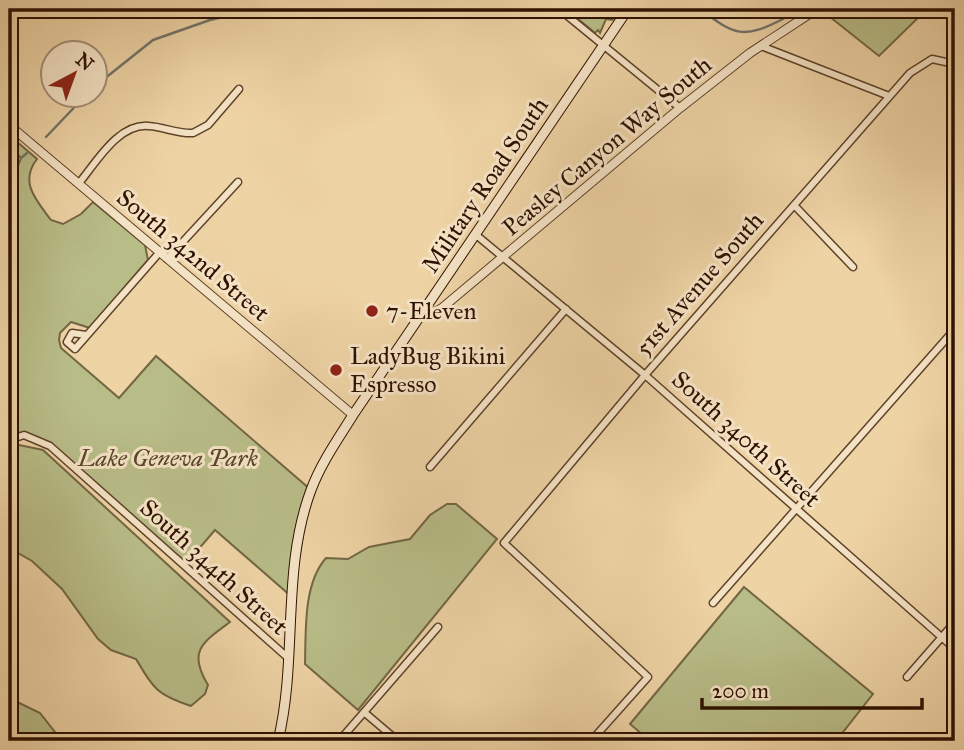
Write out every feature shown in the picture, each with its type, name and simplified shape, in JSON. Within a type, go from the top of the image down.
[{"type":"main road","name":"Military Road South","points":[[278,741],[298,543],[306,507],[326,457],[628,9]]},
{"type":"street","points":[[9,18],[17,9]]},
{"type":"street","points":[[559,9],[680,108]]},
{"type":"street","name":"Peasley Canyon Way South","points":[[425,310],[439,311],[680,108],[761,46],[817,9]]},
{"type":"street","points":[[761,46],[889,96]]},
{"type":"street","name":"51st Avenue South","points":[[591,741],[648,677],[504,543],[645,375],[916,67],[932,59],[955,64]]},
{"type":"street","points":[[79,183],[122,134],[132,128],[152,126],[184,134],[201,130],[239,89]]},
{"type":"street","name":"South 342nd Street","points":[[9,125],[353,415]]},
{"type":"street","points":[[167,259],[238,182]]},
{"type":"street","points":[[794,205],[853,267]]},
{"type":"street","name":"South 340th Street","points":[[475,234],[505,256],[645,375],[955,649]]},
{"type":"street","points":[[86,335],[159,253]]},
{"type":"street","points":[[430,467],[566,309]]},
{"type":"street","points":[[713,603],[798,511],[955,329]]},
{"type":"street","name":"South 344th Street","points":[[12,439],[34,438],[50,446],[287,657]]},
{"type":"street","points":[[907,677],[955,622]]},
{"type":"street","points":[[339,741],[438,627]]},
{"type":"street","points":[[365,713],[398,741]]},
{"type":"green space","points":[[566,9],[623,9],[612,20],[606,19],[600,33],[598,30],[595,33]]},
{"type":"green space","points":[[820,9],[927,9],[879,56]]},
{"type":"green space","name":"Lake Geneva Park","points":[[9,135],[37,159],[29,175],[30,183],[35,198],[51,220],[63,224],[81,214],[93,202],[145,245],[148,260],[90,328],[71,322],[60,333],[61,348],[119,398],[156,356],[311,490],[292,597],[215,530],[184,566],[50,446],[24,436],[9,440],[9,260],[17,249],[10,194],[21,158],[9,145]]},
{"type":"green space","points":[[19,445],[43,450],[230,622],[201,648],[199,664],[208,685],[205,694],[191,706],[157,690],[136,659],[111,650],[98,639],[62,589],[32,561],[9,548],[9,449]]},
{"type":"green space","points":[[447,504],[456,504],[497,539],[358,710],[305,664],[307,608],[313,581],[326,558],[348,559],[369,547],[410,539],[430,515]]},
{"type":"green space","points":[[744,587],[873,694],[836,741],[650,741],[630,724]]},
{"type":"green space","points":[[9,698],[40,713],[62,741],[9,741]]},
{"type":"waterway","points":[[108,76],[153,40],[210,20],[258,9]]},
{"type":"waterway","points":[[701,9],[722,25],[740,32],[758,30],[783,19]]},
{"type":"waterway","points":[[46,137],[74,108]]},
{"type":"waterway","points":[[21,158],[27,153]]},
{"type":"place","name":"7-Eleven","points":[[372,311]]},
{"type":"place","name":"LadyBug Bikini Espresso","points":[[336,370]]}]
